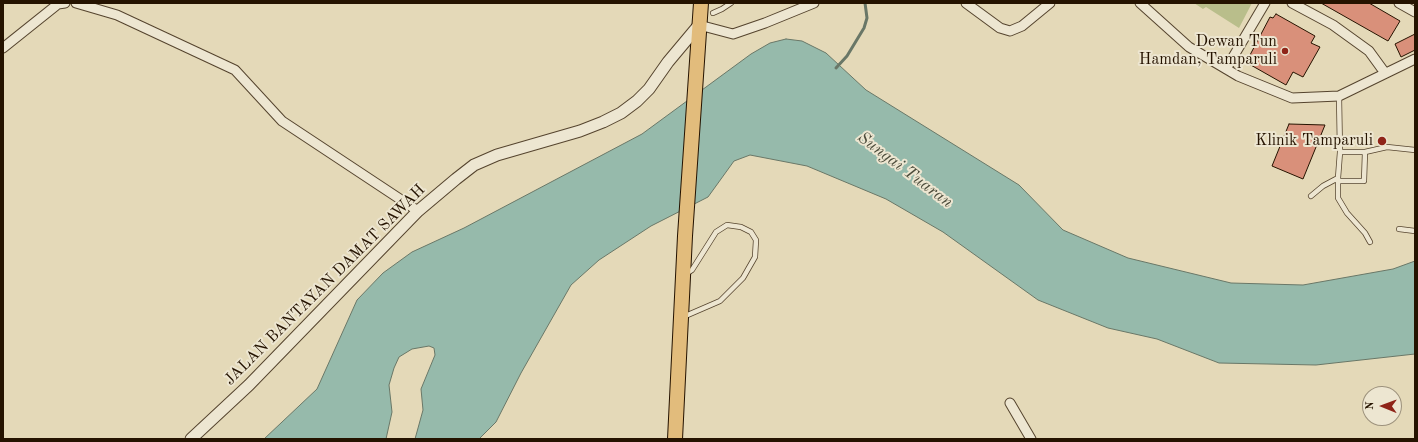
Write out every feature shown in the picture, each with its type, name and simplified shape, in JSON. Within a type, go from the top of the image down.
[{"type":"highway","points":[[676,439],[685,236],[701,3]]},
{"type":"street","points":[[3,48],[58,4],[65,3]]},
{"type":"street","points":[[76,3],[117,15],[235,70],[282,121],[418,211]]},
{"type":"street","points":[[699,25],[733,34],[765,24],[814,3]]},
{"type":"street","points":[[966,3],[1000,28],[1010,31],[1022,26],[1050,3]]},
{"type":"street","points":[[1140,3],[1189,47],[1238,76],[1292,98],[1339,96],[1415,59]]},
{"type":"street","points":[[1226,69],[1265,3]]},
{"type":"street","points":[[1292,3],[1333,25],[1369,51],[1385,73]]},
{"type":"street","points":[[1399,3],[1415,12]]},
{"type":"street","name":"JALAN BANTAYAN DAMAT SAWAH","points":[[191,439],[249,385],[418,211],[474,165],[497,155],[580,131],[621,113],[637,101],[649,89],[668,62],[699,25]]},
{"type":"street","points":[[1010,403],[1031,439]]},
{"type":"lane","points":[[713,13],[722,10],[731,3]]},
{"type":"lane","points":[[1339,96],[1340,152],[1338,198],[1347,213],[1365,233],[1370,242]]},
{"type":"lane","points":[[1340,152],[1366,152],[1387,147],[1415,150]]},
{"type":"lane","points":[[1311,196],[1323,186],[1338,179],[1364,181],[1366,152]]},
{"type":"lane","points":[[681,318],[720,301],[743,278],[755,256],[756,240],[751,232],[741,227],[727,225],[716,232],[692,270],[689,272],[683,271]]},
{"type":"lane","points":[[1400,229],[1415,231]]},
{"type":"green space","points":[[1194,3],[1252,3],[1239,28],[1206,7],[1203,9]]},
{"type":"water","name":"Sungai Tuaran","points":[[786,39],[802,41],[826,53],[866,90],[1019,185],[1063,230],[1128,258],[1231,283],[1303,285],[1393,269],[1415,261],[1415,354],[1316,365],[1219,363],[1157,339],[1108,328],[1038,300],[943,232],[886,199],[807,166],[750,155],[734,161],[708,197],[651,226],[599,260],[571,285],[521,373],[496,422],[479,439],[415,439],[423,410],[421,389],[435,355],[434,348],[429,346],[412,349],[399,357],[389,385],[392,412],[386,439],[264,439],[317,389],[357,300],[383,273],[412,252],[464,228],[642,134],[751,54],[770,43]]},
{"type":"building","points":[[1321,3],[1369,3],[1400,21],[1388,41]]},
{"type":"building","name":"Dewan Tun Hamdan, Tamparuli","points":[[1276,14],[1315,36],[1311,43],[1320,47],[1303,77],[1293,72],[1286,85],[1249,64],[1253,57],[1250,55],[1270,17],[1273,18]]},
{"type":"building","points":[[1415,34],[1415,50],[1401,57],[1395,44]]},
{"type":"building","points":[[1289,124],[1325,125],[1303,179],[1272,166]]},
{"type":"waterway","points":[[836,68],[847,56],[864,28],[867,18],[865,3]]},
{"type":"place","name":"Dewan Tun Hamdan, Tamparuli","points":[[1285,51]]},
{"type":"place","name":"Klinik Tamparuli","points":[[1382,141]]}]
